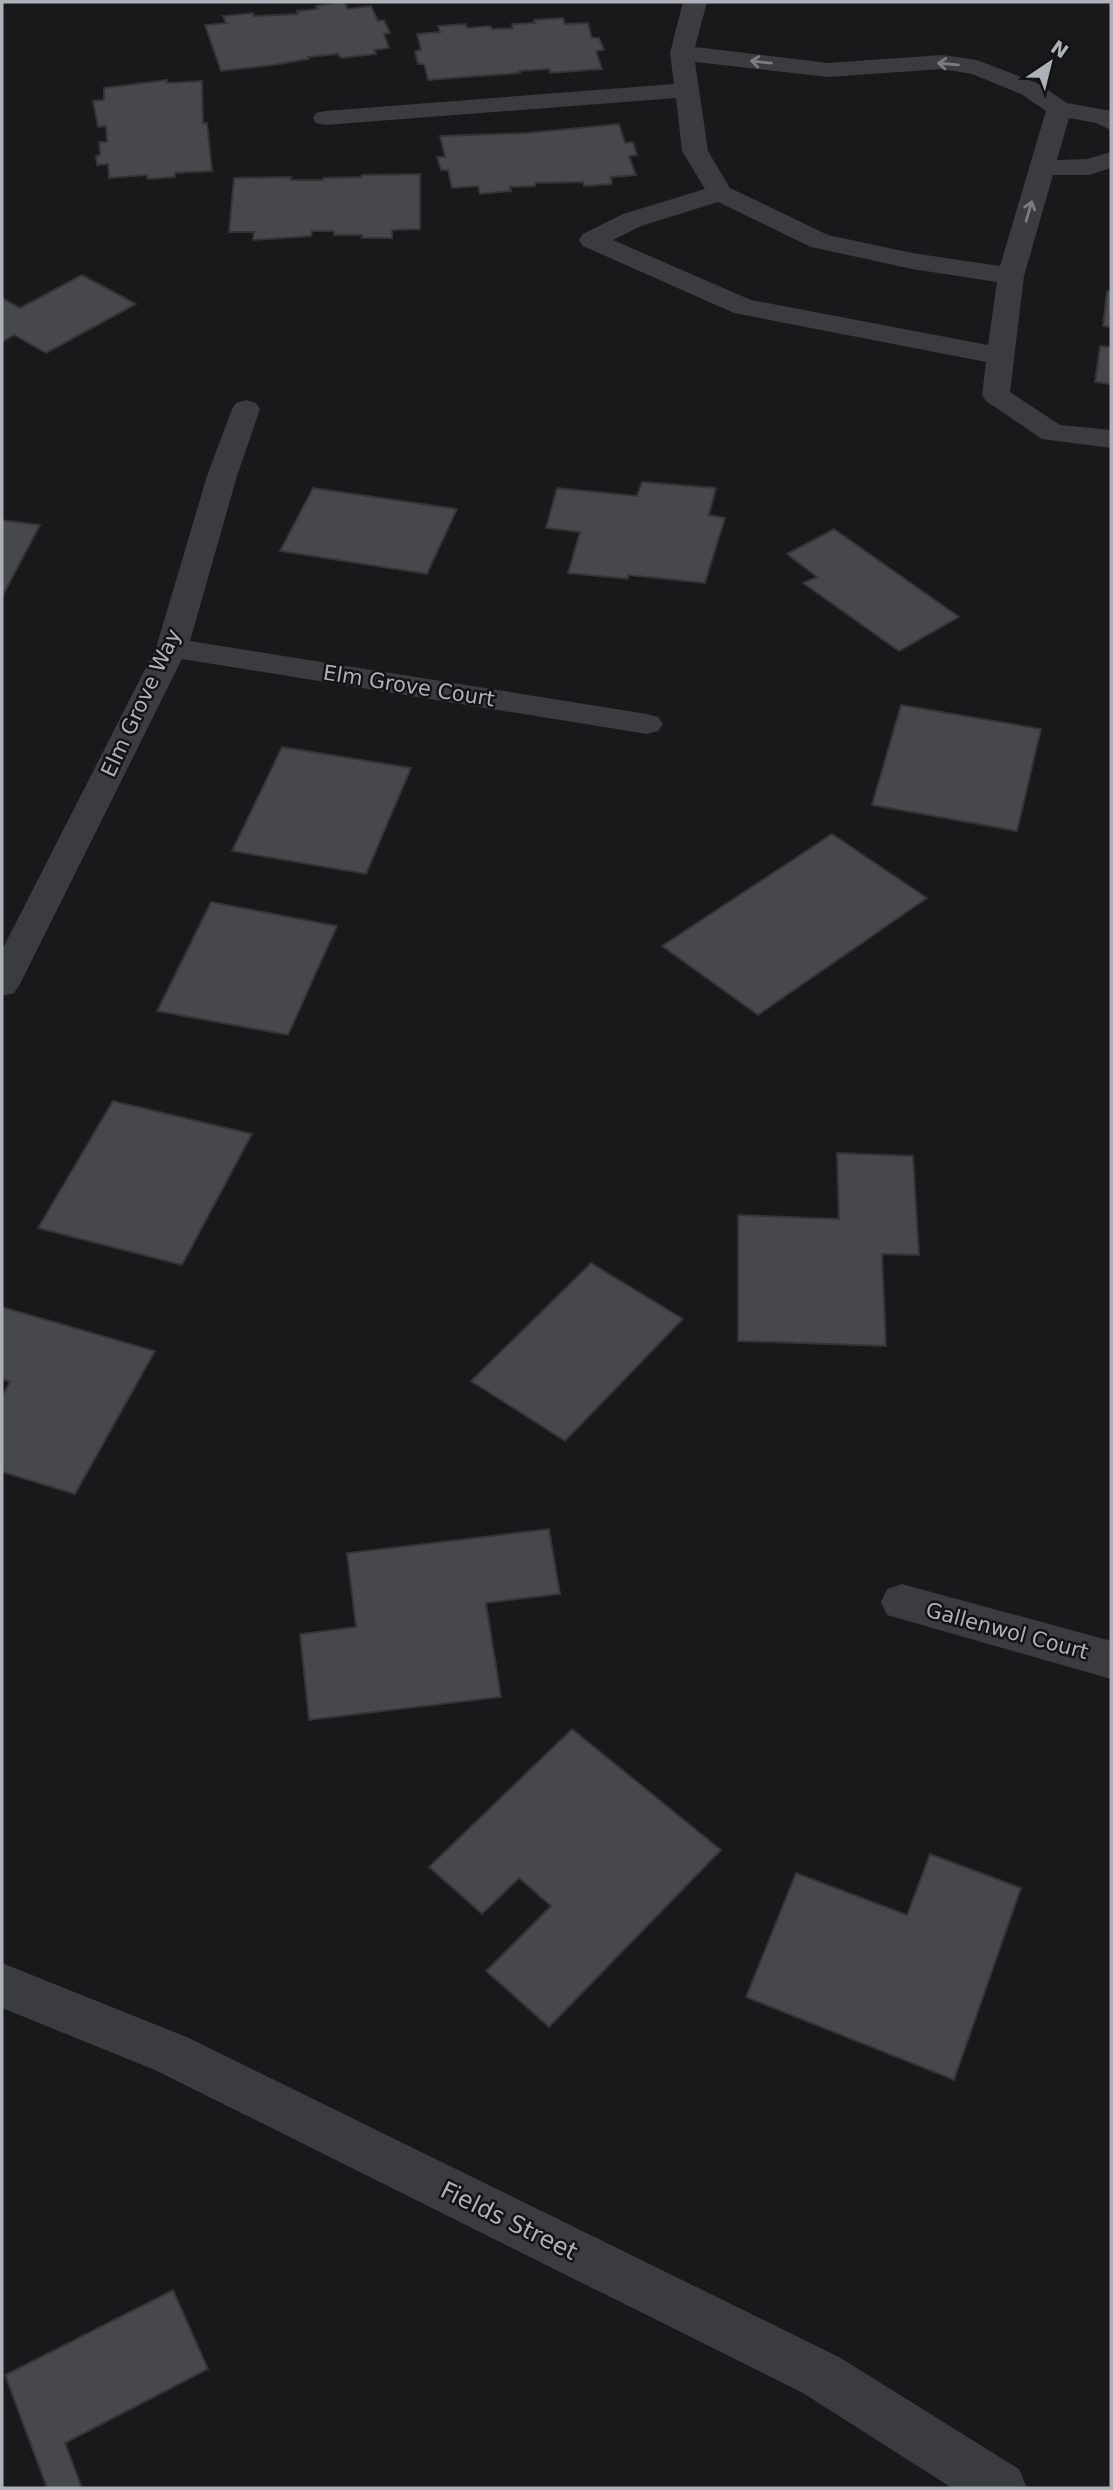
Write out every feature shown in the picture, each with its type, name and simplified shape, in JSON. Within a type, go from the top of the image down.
[{"type":"street","points":[[695,2],[682,53],[695,151],[720,193],[820,241],[912,261],[1011,276]]},
{"type":"street","points":[[682,53],[828,70],[942,62],[977,67],[1030,89],[1059,109],[1104,117],[1111,123]]},
{"type":"street","points":[[325,118],[687,90]]},
{"type":"street","points":[[1059,109],[1011,276],[996,395],[1052,433],[1111,439]]},
{"type":"street","points":[[1041,167],[1089,167],[1111,160]]},
{"type":"street","points":[[720,193],[632,220],[592,240],[744,307],[1001,356]]},
{"type":"street","name":"Elm Grove Way","points":[[2,984],[172,648],[222,476],[246,409]]},
{"type":"street","name":"Elm Grove Court","points":[[172,648],[647,723]]},
{"type":"street","name":"Gallenwol Court","points":[[902,1602],[1111,1660]]},
{"type":"street","name":"Fields Street","points":[[2,1984],[172,2054],[821,2375],[1000,2488]]},
{"type":"building","points":[[344,2],[348,9],[371,6],[378,21],[384,20],[390,33],[384,34],[389,48],[374,50],[376,54],[341,58],[338,54],[308,57],[309,59],[273,65],[221,71],[205,25],[226,23],[223,16],[253,13],[254,16],[298,14],[297,11],[318,9],[316,6]]},
{"type":"building","points":[[563,18],[565,24],[588,23],[592,38],[599,38],[604,50],[596,51],[602,69],[550,73],[550,69],[428,80],[424,64],[418,64],[415,51],[421,50],[417,34],[440,32],[438,26],[466,24],[467,28],[513,28],[512,24]]},
{"type":"building","points":[[167,80],[167,83],[202,81],[203,123],[207,123],[212,171],[175,173],[175,177],[147,179],[147,175],[109,178],[108,164],[97,165],[96,156],[100,155],[99,142],[107,142],[106,126],[98,127],[93,101],[104,100],[104,88]]},
{"type":"building","points":[[619,124],[625,143],[633,142],[637,155],[629,156],[636,175],[611,177],[612,184],[584,186],[583,182],[535,183],[535,186],[510,187],[511,191],[480,194],[478,186],[452,188],[448,170],[441,170],[437,157],[445,157],[440,136],[527,133]]},
{"type":"building","points":[[420,174],[420,229],[392,230],[392,238],[362,238],[362,235],[334,235],[334,231],[312,231],[311,236],[253,240],[254,232],[229,232],[234,178],[291,177],[290,180],[323,180],[362,175]]},
{"type":"building","points":[[82,275],[136,304],[46,353],[14,335],[2,342],[2,298],[20,308]]},
{"type":"building","points":[[1107,291],[1111,292],[1111,327],[1103,326]]},
{"type":"building","points":[[1100,346],[1111,347],[1111,384],[1095,382]]},
{"type":"building","points":[[642,482],[716,488],[709,515],[725,518],[705,583],[628,575],[628,579],[568,573],[580,532],[546,528],[557,488],[637,496]]},
{"type":"building","points":[[313,488],[457,509],[427,574],[280,551]]},
{"type":"building","points":[[2,520],[40,525],[2,597]]},
{"type":"building","points":[[834,529],[959,617],[899,651],[803,583],[817,577],[787,554]]},
{"type":"building","points":[[901,705],[1041,729],[1017,831],[872,805]]},
{"type":"building","points":[[282,747],[411,768],[366,874],[232,851]]},
{"type":"building","points":[[832,834],[927,898],[758,1015],[662,946]]},
{"type":"building","points":[[211,902],[337,926],[288,1035],[157,1011]]},
{"type":"building","points":[[113,1101],[252,1134],[182,1265],[38,1228]]},
{"type":"building","points":[[837,1153],[913,1156],[919,1255],[882,1254],[886,1346],[738,1341],[738,1215],[839,1219]]},
{"type":"building","points":[[591,1263],[683,1319],[565,1441],[471,1381]]},
{"type":"building","points":[[2,1307],[155,1351],[75,1494],[2,1472],[2,1396],[10,1382],[2,1379]]},
{"type":"building","points":[[549,1529],[560,1594],[486,1603],[501,1697],[309,1720],[300,1634],[356,1627],[347,1553]]},
{"type":"building","points":[[572,1729],[721,1850],[549,2027],[486,1971],[551,1906],[519,1878],[482,1914],[429,1867]]},
{"type":"building","points":[[930,1854],[1021,1888],[954,2080],[746,1997],[796,1873],[907,1915]]},
{"type":"building","points":[[173,2290],[208,2369],[65,2443],[82,2488],[47,2488],[5,2375]]}]
